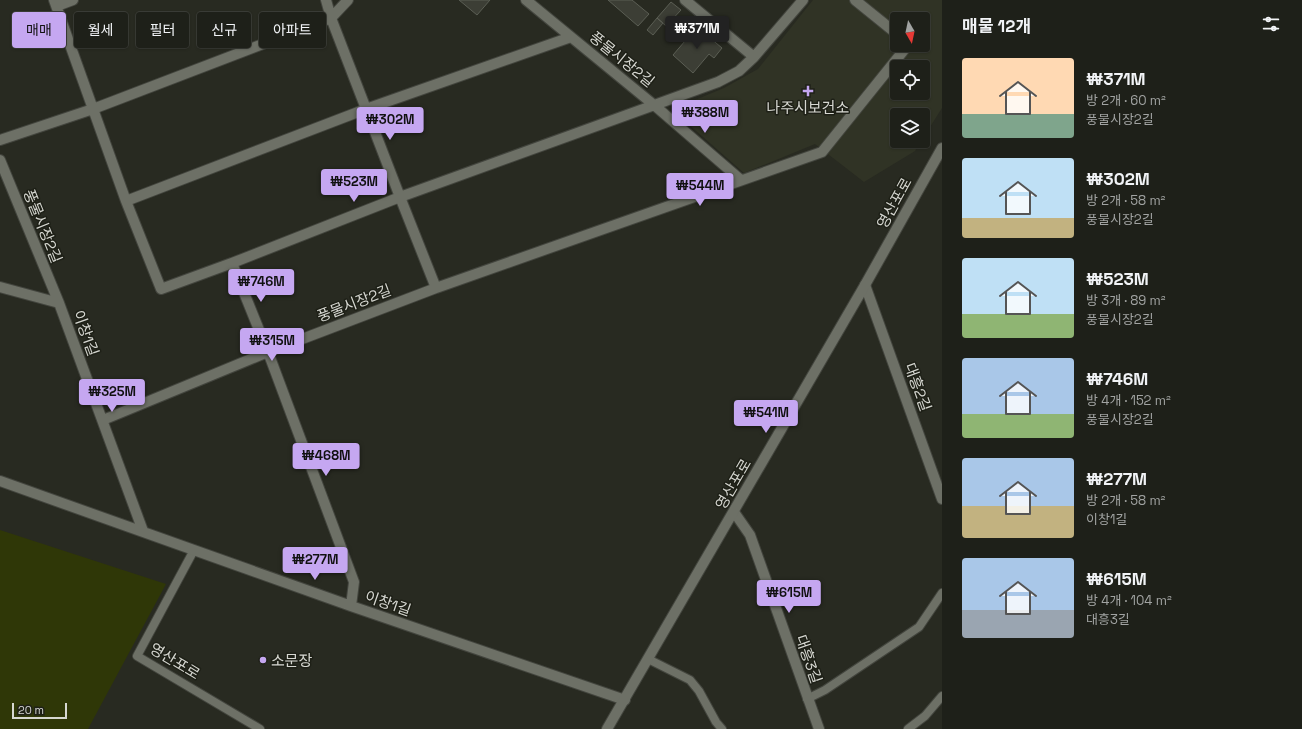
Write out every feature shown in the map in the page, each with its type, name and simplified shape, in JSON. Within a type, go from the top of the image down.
[{"type":"street","points":[[55,3],[72,0]]},
{"type":"street","points":[[326,0],[331,18],[436,288]]},
{"type":"street","points":[[0,140],[93,109],[331,18],[348,0]]},
{"type":"street","name":"풍물시장2길","points":[[526,0],[654,105]]},
{"type":"street","points":[[686,0],[754,57]]},
{"type":"street","name":"풍물시장2길","points":[[55,3],[126,201],[161,289],[232,263],[400,197],[718,82],[739,71],[754,57],[803,0]]},
{"type":"street","points":[[855,0],[890,28]]},
{"type":"street","name":"풍물시장2길","points":[[126,201],[366,109],[571,37]]},
{"type":"street","name":"풍물시장2길","points":[[103,420],[268,352],[436,288],[822,152],[902,52]]},
{"type":"street","points":[[654,105],[741,180]]},
{"type":"street","name":"영산포로","points":[[607,729],[865,285],[942,148]]},
{"type":"street","name":"풍물시장2길","points":[[0,160],[59,303]]},
{"type":"street","points":[[232,263],[268,352],[354,582],[351,606]]},
{"type":"street","name":"대흥2길","points":[[865,285],[942,500]]},
{"type":"street","points":[[0,287],[59,303]]},
{"type":"street","name":"이창1길","points":[[59,303],[143,531]]},
{"type":"street","name":"이창1길","points":[[0,481],[351,606],[625,700]]},
{"type":"street","name":"대흥3길","points":[[734,512],[750,535],[807,699],[819,729]]},
{"type":"lane","name":"영산포로","points":[[194,550],[137,656],[260,729]]},
{"type":"lane","points":[[807,699],[825,690],[919,627],[942,594]]},
{"type":"lane","points":[[648,659],[690,680],[699,691],[716,722],[722,729]]},
{"type":"lane","points":[[908,729],[925,716],[942,696]]},
{"type":"shaded area","name":"나주시보건소","points":[[813,0],[942,0],[942,108],[930,127],[930,108],[890,108],[890,148],[917,148],[915,151],[864,182],[815,144],[744,173],[686,122],[683,105],[724,88],[758,69]]},
{"type":"green space","points":[[0,530],[166,584],[88,729],[0,729]]},
{"type":"building","points":[[459,0],[490,0],[477,15]]},
{"type":"building","points":[[608,0],[632,0],[649,14],[638,26]]},
{"type":"building","points":[[671,2],[681,10],[666,26],[657,18]]},
{"type":"building","points":[[657,18],[663,23],[653,35],[647,30]]},
{"type":"building","points":[[697,27],[722,48],[714,58],[709,54],[693,73],[673,55]]},
{"type":"place","name":"나주시보건소","points":[[808,91]]},
{"type":"place","name":"소문장","points":[[263,660]]}]
